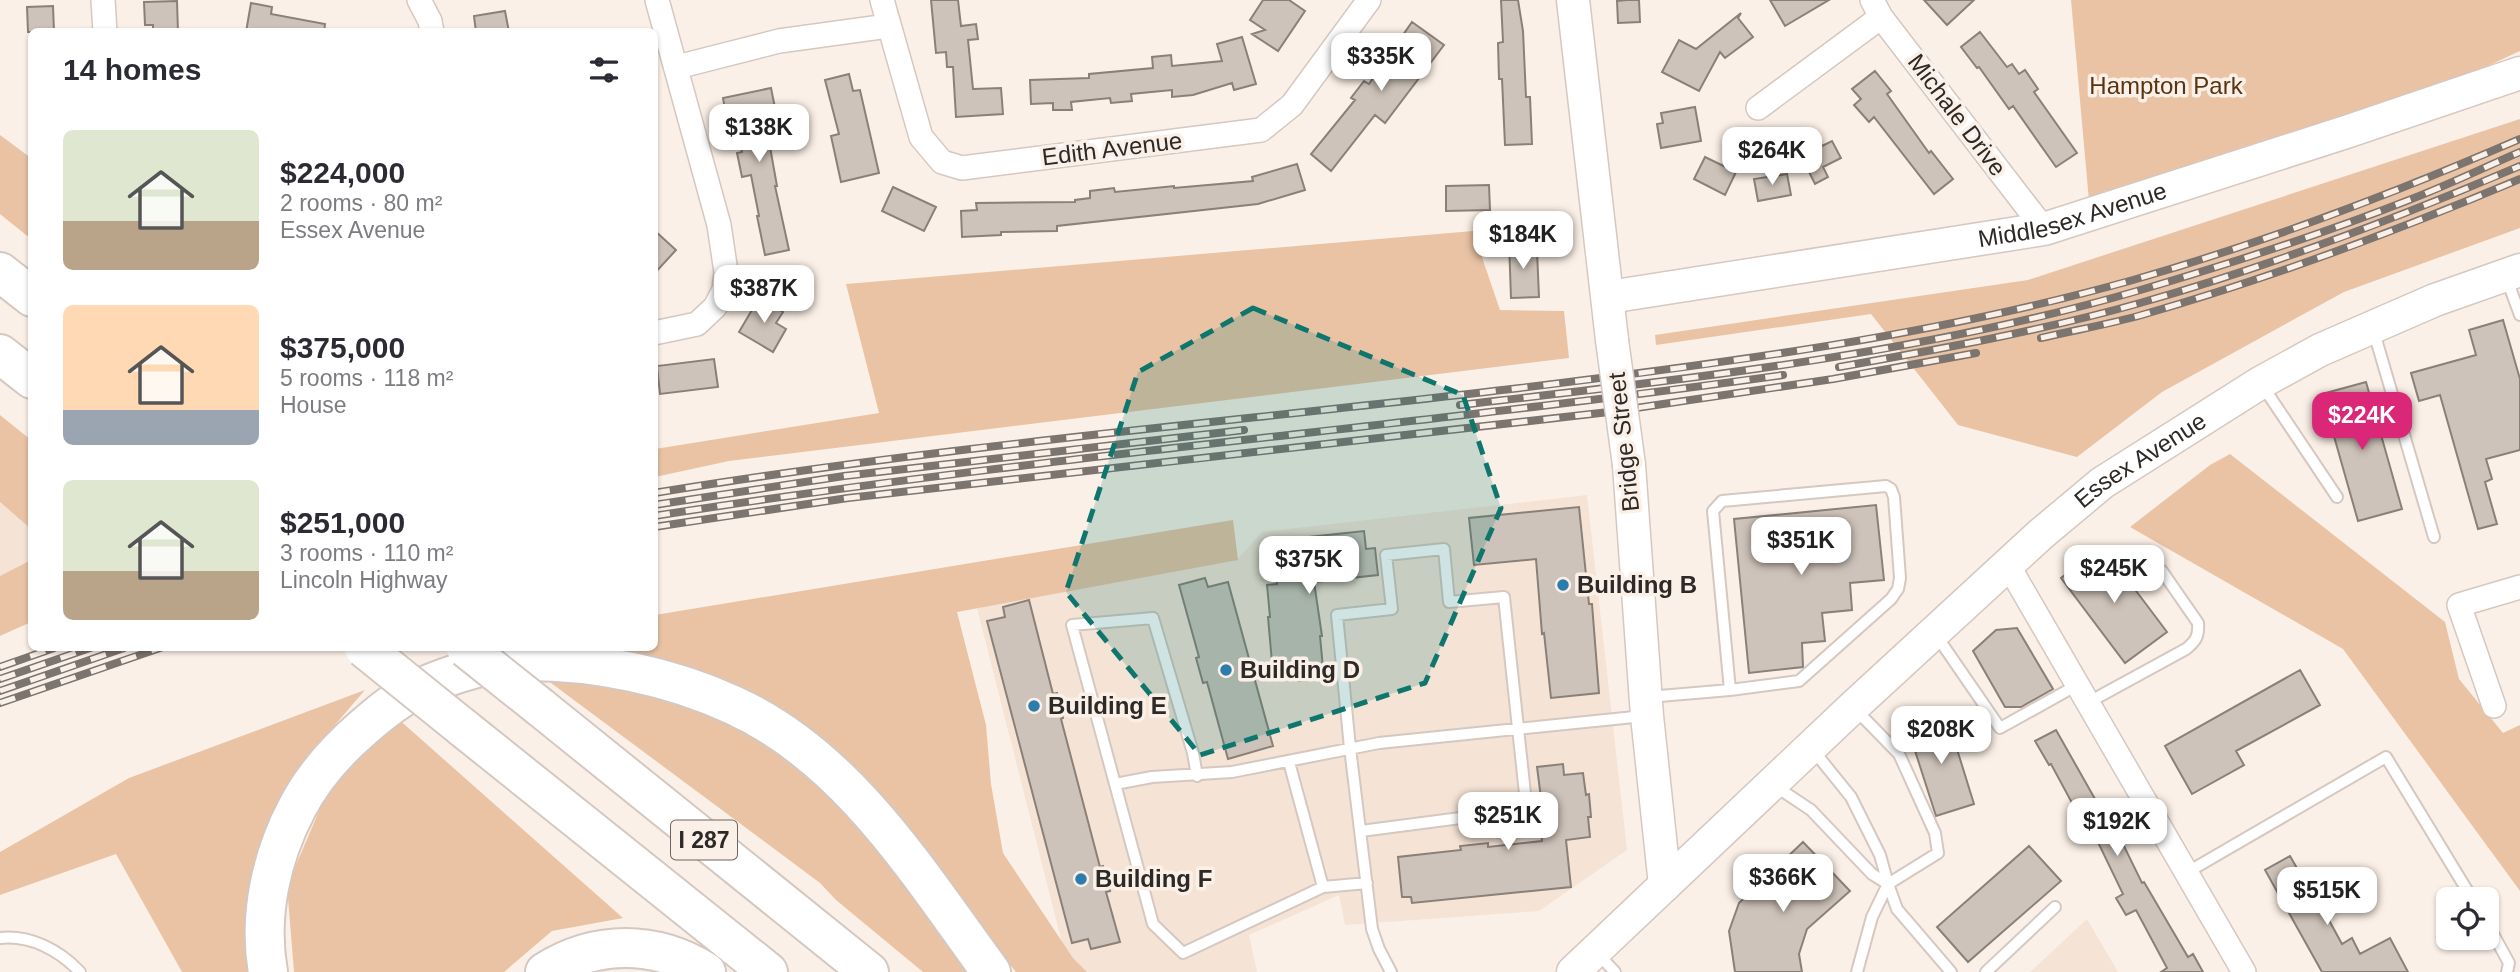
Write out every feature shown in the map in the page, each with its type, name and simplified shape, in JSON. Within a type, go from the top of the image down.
[{"type":"highway","points":[[0,272],[28,294]]},
{"type":"highway","points":[[0,354],[28,376]]},
{"type":"highway","name":"I 287","points":[[368,651],[768,972]]},
{"type":"highway","name":"I 287","points":[[470,651],[869,972]]},
{"type":"highway","points":[[268,972],[266,909],[270,880],[284,832],[306,790],[341,747],[380,713],[417,688],[465,671],[525,661],[571,664],[668,680],[734,705],[787,736],[839,781],[887,832],[991,972]]},
{"type":"highway","points":[[545,972],[570,958],[605,948],[633,947],[659,950],[688,961],[706,972]]},
{"type":"street","points":[[103,0],[105,28]]},
{"type":"street","points":[[419,0],[431,28]]},
{"type":"street","points":[[657,0],[719,225],[726,272],[724,289],[715,307],[697,324],[658,332]]},
{"type":"street","name":"Edith Avenue","points":[[882,0],[921,137],[942,162],[962,168],[1261,130],[1292,105],[1369,0]]},
{"type":"street","name":"Bridge Street","points":[[1573,0],[1629,465],[1646,707],[1665,885]]},
{"type":"street","points":[[1759,108],[1876,9]]},
{"type":"street","name":"Michale Drive","points":[[1876,9],[2044,229]]},
{"type":"street","points":[[677,67],[779,41],[888,26]]},
{"type":"street","name":"Middlesex Avenue","points":[[1609,297],[2044,229],[2520,73]]},
{"type":"street","name":"Essex Avenue","points":[[1594,965],[1665,885],[2007,565],[2102,483],[2260,383],[2320,350],[2372,326],[2513,272]]},
{"type":"street","points":[[2007,565],[2084,693],[2244,972]]},
{"type":"street","points":[[2494,706],[2459,605],[2520,587]]},
{"type":"lane","points":[[2513,272],[2520,315]]},
{"type":"lane","points":[[2372,326],[2434,537]]},
{"type":"lane","points":[[2260,383],[2337,498]]},
{"type":"lane","points":[[1115,783],[1152,777],[1197,776],[1289,762],[1350,748],[1520,727],[1646,707],[1730,690],[1799,681],[1891,599],[1898,589],[1900,578],[1891,489],[1886,486],[1722,501],[1715,506],[1713,511],[1730,690]]},
{"type":"lane","points":[[1361,831],[1514,811],[1526,803],[1520,727],[1504,597],[1449,602],[1444,549],[1386,555],[1392,608],[1337,615],[1350,748],[1372,929],[1391,972]]},
{"type":"lane","points":[[1935,632],[2000,727],[2186,649],[2196,641],[2199,634],[2198,623],[2162,571]]},
{"type":"lane","points":[[1197,776],[1193,753],[1153,618],[1072,625],[1153,924],[1183,953],[1323,887],[1367,883]]},
{"type":"lane","points":[[1853,707],[1899,754],[1936,833],[1938,853],[1888,884],[1872,917],[1857,972]]},
{"type":"lane","points":[[1811,748],[1851,797],[1880,855],[1897,909],[1951,972]]},
{"type":"lane","points":[[2186,873],[2386,757],[2465,887]]},
{"type":"lane","points":[[1289,762],[1323,887]]},
{"type":"lane","points":[[1773,784],[1811,810],[1872,874],[1888,884]]},
{"type":"lane","points":[[1986,972],[2055,907]]},
{"type":"lane","points":[[0,938],[16,937],[37,943],[62,956],[80,972]]},
{"type":"lane","points":[[2499,944],[2510,963],[2507,972]]},
{"type":"highlighted area","points":[[1253,308],[1463,395],[1501,508],[1425,683],[1200,755],[1066,592],[1138,372]]},
{"type":"shaded area","points":[[1587,495],[1627,850],[1539,911],[1345,925],[1339,895],[1249,935],[1257,972],[1087,972],[1073,958],[1062,943],[977,608],[1237,560],[1262,532]]},
{"type":"shaded area","points":[[0,502],[28,526],[28,562],[0,576]]},
{"type":"shaded area","points":[[2087,919],[2118,972],[2030,972]]},
{"type":"green space","name":"Hampton Park","points":[[2071,0],[2520,0],[2520,51],[2442,87],[2089,201]]},
{"type":"green space","points":[[2520,119],[2520,228],[2344,292],[2162,392],[2077,457],[1958,425],[1871,314],[1656,345],[1655,335],[2028,280]]},
{"type":"green space","points":[[0,135],[28,156],[28,237],[0,214]]},
{"type":"green space","points":[[1473,231],[1500,310],[1564,311],[1569,358],[729,461],[658,476],[658,449],[879,413],[846,284]]},
{"type":"green space","points":[[0,415],[28,438],[28,526],[0,502]]},
{"type":"green space","points":[[2230,454],[2445,622],[2459,679],[2503,733],[2520,725],[2520,891],[2343,649],[2130,527],[2210,465]]},
{"type":"green space","points":[[1233,520],[1238,560],[957,612],[986,725],[991,784],[1003,853],[1073,958],[1087,972],[1016,972],[875,796],[757,701],[544,651],[658,651],[658,615]]},
{"type":"green space","points":[[28,562],[28,623],[0,636],[0,576]]},
{"type":"green space","points":[[547,680],[614,684],[700,705],[777,743],[850,808],[977,972],[923,972],[836,900],[820,883]]},
{"type":"green space","points":[[365,690],[298,768],[252,873],[250,972],[182,972],[116,854],[0,895],[0,852],[129,778]]},
{"type":"green space","points":[[396,717],[623,918],[552,931],[504,972],[294,972],[287,886],[325,797]]},
{"type":"building","points":[[931,0],[958,0],[961,26],[976,24],[978,39],[968,40],[973,89],[1001,88],[1003,114],[956,117],[953,67],[947,67],[946,52],[936,53]]},
{"type":"building","points":[[1263,0],[1289,0],[1305,11],[1278,51],[1252,34],[1265,30],[1250,20]]},
{"type":"building","points":[[1501,0],[1518,0],[1523,31],[1526,97],[1530,97],[1532,144],[1505,145],[1498,43],[1503,42]]},
{"type":"building","points":[[1639,0],[1640,22],[1618,23],[1617,1]]},
{"type":"building","points":[[1770,0],[1829,0],[1785,26]]},
{"type":"building","points":[[1924,0],[1974,0],[1947,25]]},
{"type":"building","points":[[177,1],[178,28],[153,28],[153,25],[145,25],[144,2]]},
{"type":"building","points":[[251,3],[272,7],[271,14],[325,24],[324,28],[247,28]]},
{"type":"building","points":[[53,6],[54,28],[28,28],[28,32],[27,7]]},
{"type":"building","points":[[505,11],[508,28],[476,28],[474,16]]},
{"type":"building","points":[[1741,13],[1738,18],[1753,37],[1725,58],[1720,52],[1699,91],[1662,72],[1679,40],[1696,49]]},
{"type":"building","points":[[1412,22],[1444,45],[1385,123],[1375,115],[1331,171],[1311,154],[1355,100],[1351,98],[1364,81],[1369,84]]},
{"type":"building","points":[[1980,32],[2007,67],[2012,64],[2019,74],[2025,70],[2038,89],[2034,92],[2077,153],[2056,167],[2013,106],[2009,109],[1961,47]]},
{"type":"building","points":[[1242,37],[1256,84],[1234,90],[1232,83],[1193,95],[1172,97],[1172,90],[1131,94],[1132,101],[1111,103],[1110,98],[1071,102],[1072,110],[1053,110],[1053,103],[1031,104],[1030,80],[1089,78],[1089,74],[1153,68],[1152,57],[1171,55],[1172,66],[1222,61],[1217,44]]},
{"type":"building","points":[[1875,71],[1891,91],[1887,94],[1929,153],[1931,151],[1953,179],[1934,194],[1874,117],[1869,122],[1854,105],[1861,99],[1852,89]]},
{"type":"building","points":[[849,74],[853,91],[860,90],[879,173],[841,182],[831,136],[839,134],[825,80]]},
{"type":"building","points":[[771,88],[775,108],[760,111],[767,147],[770,147],[775,186],[789,250],[765,255],[751,175],[742,177],[737,153],[742,152],[736,118],[727,120],[723,98]]},
{"type":"building","points":[[1695,107],[1701,141],[1661,148],[1657,124],[1663,123],[1661,113]]},
{"type":"building","points":[[1820,141],[1822,146],[1832,141],[1841,158],[1823,167],[1828,177],[1815,184],[1799,152]]},
{"type":"building","points":[[1705,157],[1736,172],[1725,195],[1694,179]]},
{"type":"building","points":[[1297,164],[1305,190],[1258,204],[1057,226],[1057,231],[1001,232],[1001,235],[962,237],[961,211],[977,210],[976,203],[1075,202],[1090,198],[1090,191],[1114,188],[1115,192],[1253,181],[1252,177]]},
{"type":"building","points":[[1787,174],[1791,195],[1758,201],[1754,179]]},
{"type":"building","points":[[1489,185],[1490,210],[1446,211],[1446,186]]},
{"type":"building","points":[[893,187],[936,207],[924,231],[882,211]]},
{"type":"building","points":[[658,234],[676,250],[658,270]]},
{"type":"building","points":[[1530,241],[1531,251],[1537,251],[1539,297],[1511,298],[1509,242]]},
{"type":"building","points":[[759,298],[783,312],[776,323],[786,329],[773,352],[739,332]]},
{"type":"building","points":[[2503,320],[2520,379],[2520,450],[2486,459],[2492,479],[2485,482],[2497,524],[2478,529],[2440,395],[2419,401],[2411,373],[2476,355],[2469,330]]},
{"type":"building","points":[[714,359],[718,387],[660,394],[658,366]]},
{"type":"building","points":[[2366,382],[2402,509],[2358,521],[2322,394]]},
{"type":"building","points":[[1876,505],[1884,580],[1850,583],[1852,610],[1822,613],[1825,641],[1802,643],[1803,667],[1749,673],[1734,519]]},
{"type":"building","name":"Building B","points":[[1579,507],[1589,604],[1592,604],[1599,693],[1551,698],[1536,559],[1474,565],[1469,518]]},
{"type":"building","points":[[1364,531],[1366,549],[1375,548],[1378,575],[1314,582],[1322,636],[1324,679],[1298,681],[1297,672],[1273,674],[1267,585],[1277,584],[1272,541]]},
{"type":"building","points":[[2103,547],[2167,632],[2125,663],[2061,578]]},
{"type":"building","name":"Building D","points":[[1205,578],[1208,587],[1228,582],[1273,746],[1228,759],[1207,682],[1203,683],[1196,658],[1199,657],[1179,585]]},
{"type":"building","points":[[1029,600],[1053,694],[1057,693],[1063,718],[1061,719],[1100,867],[1103,866],[1110,891],[1106,892],[1120,942],[1091,949],[1088,939],[1072,943],[987,621],[1005,617],[1003,607]]},
{"type":"building","points":[[2017,628],[2053,689],[2021,707],[2005,707],[1973,651],[1996,630]]},
{"type":"building","points":[[2300,670],[2320,705],[2236,751],[2244,765],[2192,794],[2165,746]]},
{"type":"building","points":[[1947,717],[1974,804],[1936,816],[1908,729]]},
{"type":"building","points":[[2056,730],[2121,845],[2123,844],[2142,883],[2144,882],[2188,957],[2193,954],[2203,972],[2161,972],[2167,968],[2136,910],[2126,915],[2116,898],[2123,894],[2096,838],[2092,840],[2051,764],[2049,765],[2035,741]]},
{"type":"building","points":[[1563,764],[1564,775],[1583,773],[1586,795],[1589,794],[1591,817],[1588,817],[1590,837],[1566,840],[1571,887],[1412,903],[1411,897],[1402,897],[1398,857],[1461,850],[1460,846],[1488,843],[1488,847],[1542,841],[1537,767]]},
{"type":"building","points":[[1803,842],[1850,891],[1807,929],[1799,954],[1802,972],[1735,972],[1729,931],[1739,903]]},
{"type":"building","points":[[2029,846],[2061,881],[1968,962],[1937,927]]},
{"type":"building","points":[[2290,856],[2302,877],[2310,873],[2323,897],[2318,900],[2342,944],[2352,938],[2360,954],[2390,938],[2408,972],[2322,972],[2265,870]]},
{"type":"railway","points":[[658,492],[978,448],[1597,378],[1752,358],[1905,332],[2058,300],[2232,250],[2329,216],[2520,139]]},
{"type":"railway","points":[[1460,405],[1801,362],[1970,332],[2054,313],[2171,281],[2308,237],[2423,195],[2520,152]]},
{"type":"railway","points":[[1839,367],[2028,331],[2140,303],[2332,240],[2427,205],[2520,166]]},
{"type":"railway","points":[[2041,338],[2132,318],[2240,285],[2381,235],[2520,179]]},
{"type":"railway","points":[[658,526],[848,498],[1609,412],[1833,379],[1976,353]]},
{"type":"railway","points":[[658,515],[936,476],[1501,411],[1783,375]]},
{"type":"railway","points":[[658,504],[844,476],[1244,430]]},
{"type":"railway","points":[[0,667],[45,651]]},
{"type":"railway","points":[[0,679],[81,651]]},
{"type":"railway","points":[[0,691],[115,651]]},
{"type":"railway","points":[[0,703],[151,651]]},
{"type":"place","name":"Building B","points":[[1563,585]]},
{"type":"place","name":"Building D","points":[[1226,670]]},
{"type":"place","name":"Building E","points":[[1034,706]]},
{"type":"place","name":"Building F","points":[[1081,879]]}]
